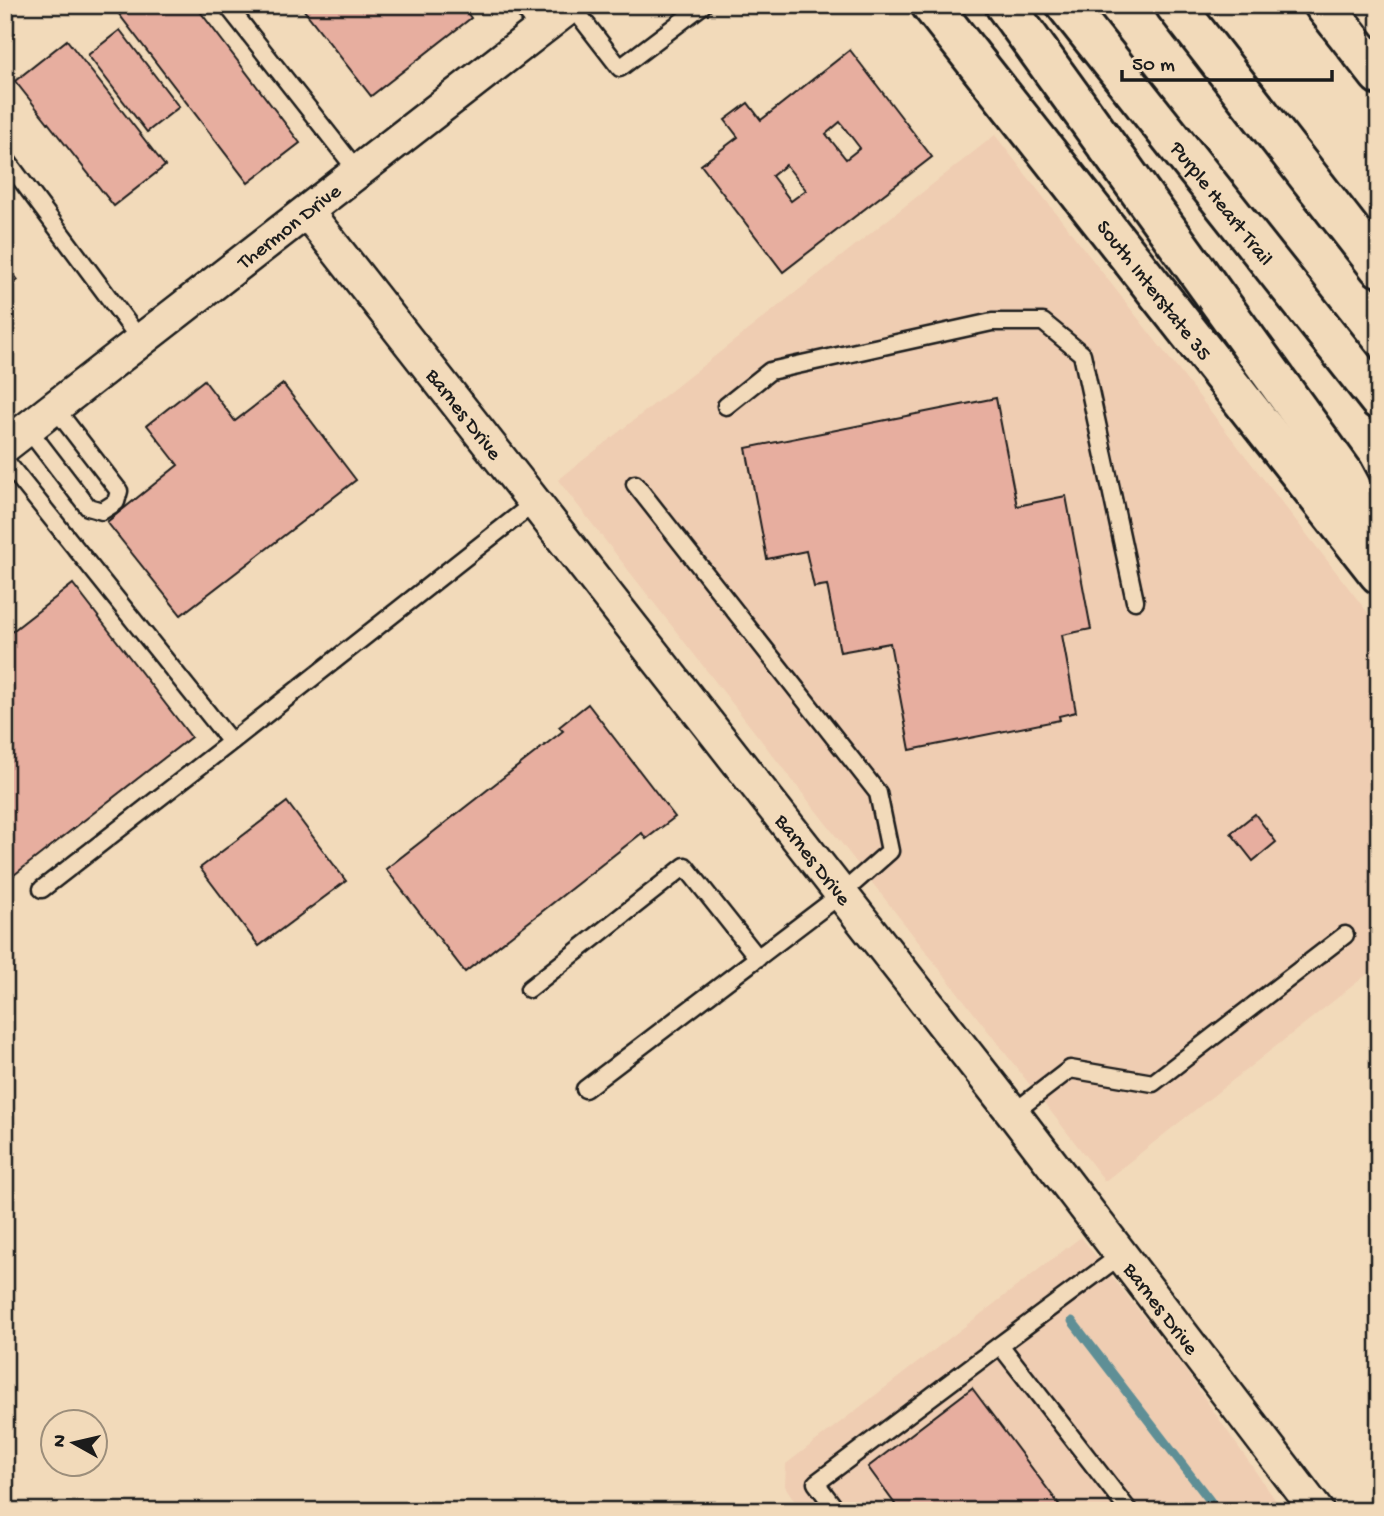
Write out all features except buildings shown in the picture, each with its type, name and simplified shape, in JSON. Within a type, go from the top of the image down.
[{"type":"main road","name":"South Interstate 35","points":[[931,5],[1379,574]]},
{"type":"main road","points":[[1005,5],[1344,474],[1379,540]]},
{"type":"main road","name":"Purple Heart Trail","points":[[1066,5],[1379,400]]},
{"type":"main road","points":[[1175,5],[1379,267]]},
{"type":"main road","points":[[1324,5],[1379,75]]},
{"type":"street","name":"Thermon Drive","points":[[17,437],[572,5]]},
{"type":"street","name":"Barnes Drive","points":[[307,212],[1013,1113],[1317,1511]]},
{"type":"lane","points":[[227,5],[359,173]]},
{"type":"lane","points":[[521,5],[541,30]]},
{"type":"lane","points":[[572,5],[620,68],[703,5]]},
{"type":"lane","points":[[5,158],[141,341]]},
{"type":"lane","points":[[726,406],[770,371],[992,322],[1043,322],[1082,355],[1135,601]]},
{"type":"lane","points":[[17,437],[88,507],[102,511],[116,502],[120,491],[55,408]]},
{"type":"lane","points":[[5,460],[232,742]]},
{"type":"lane","points":[[584,1090],[840,895],[890,851],[878,793],[635,484]]},
{"type":"lane","points":[[42,889],[534,503]]},
{"type":"lane","points":[[529,989],[685,866],[758,958]]},
{"type":"lane","points":[[1013,1113],[1070,1069],[1153,1083],[1345,935]]},
{"type":"lane","points":[[832,1509],[816,1483],[1121,1255]]},
{"type":"lane","points":[[1000,1345],[1129,1511]]},
{"type":"shaded area","points":[[995,135],[1379,627],[1379,965],[1105,1181],[558,480]]},
{"type":"shaded area","points":[[1081,1237],[1183,1367],[1283,1511],[801,1511],[785,1486],[786,1464]]},
{"type":"waterway","points":[[1072,1321],[1218,1511]]}]
